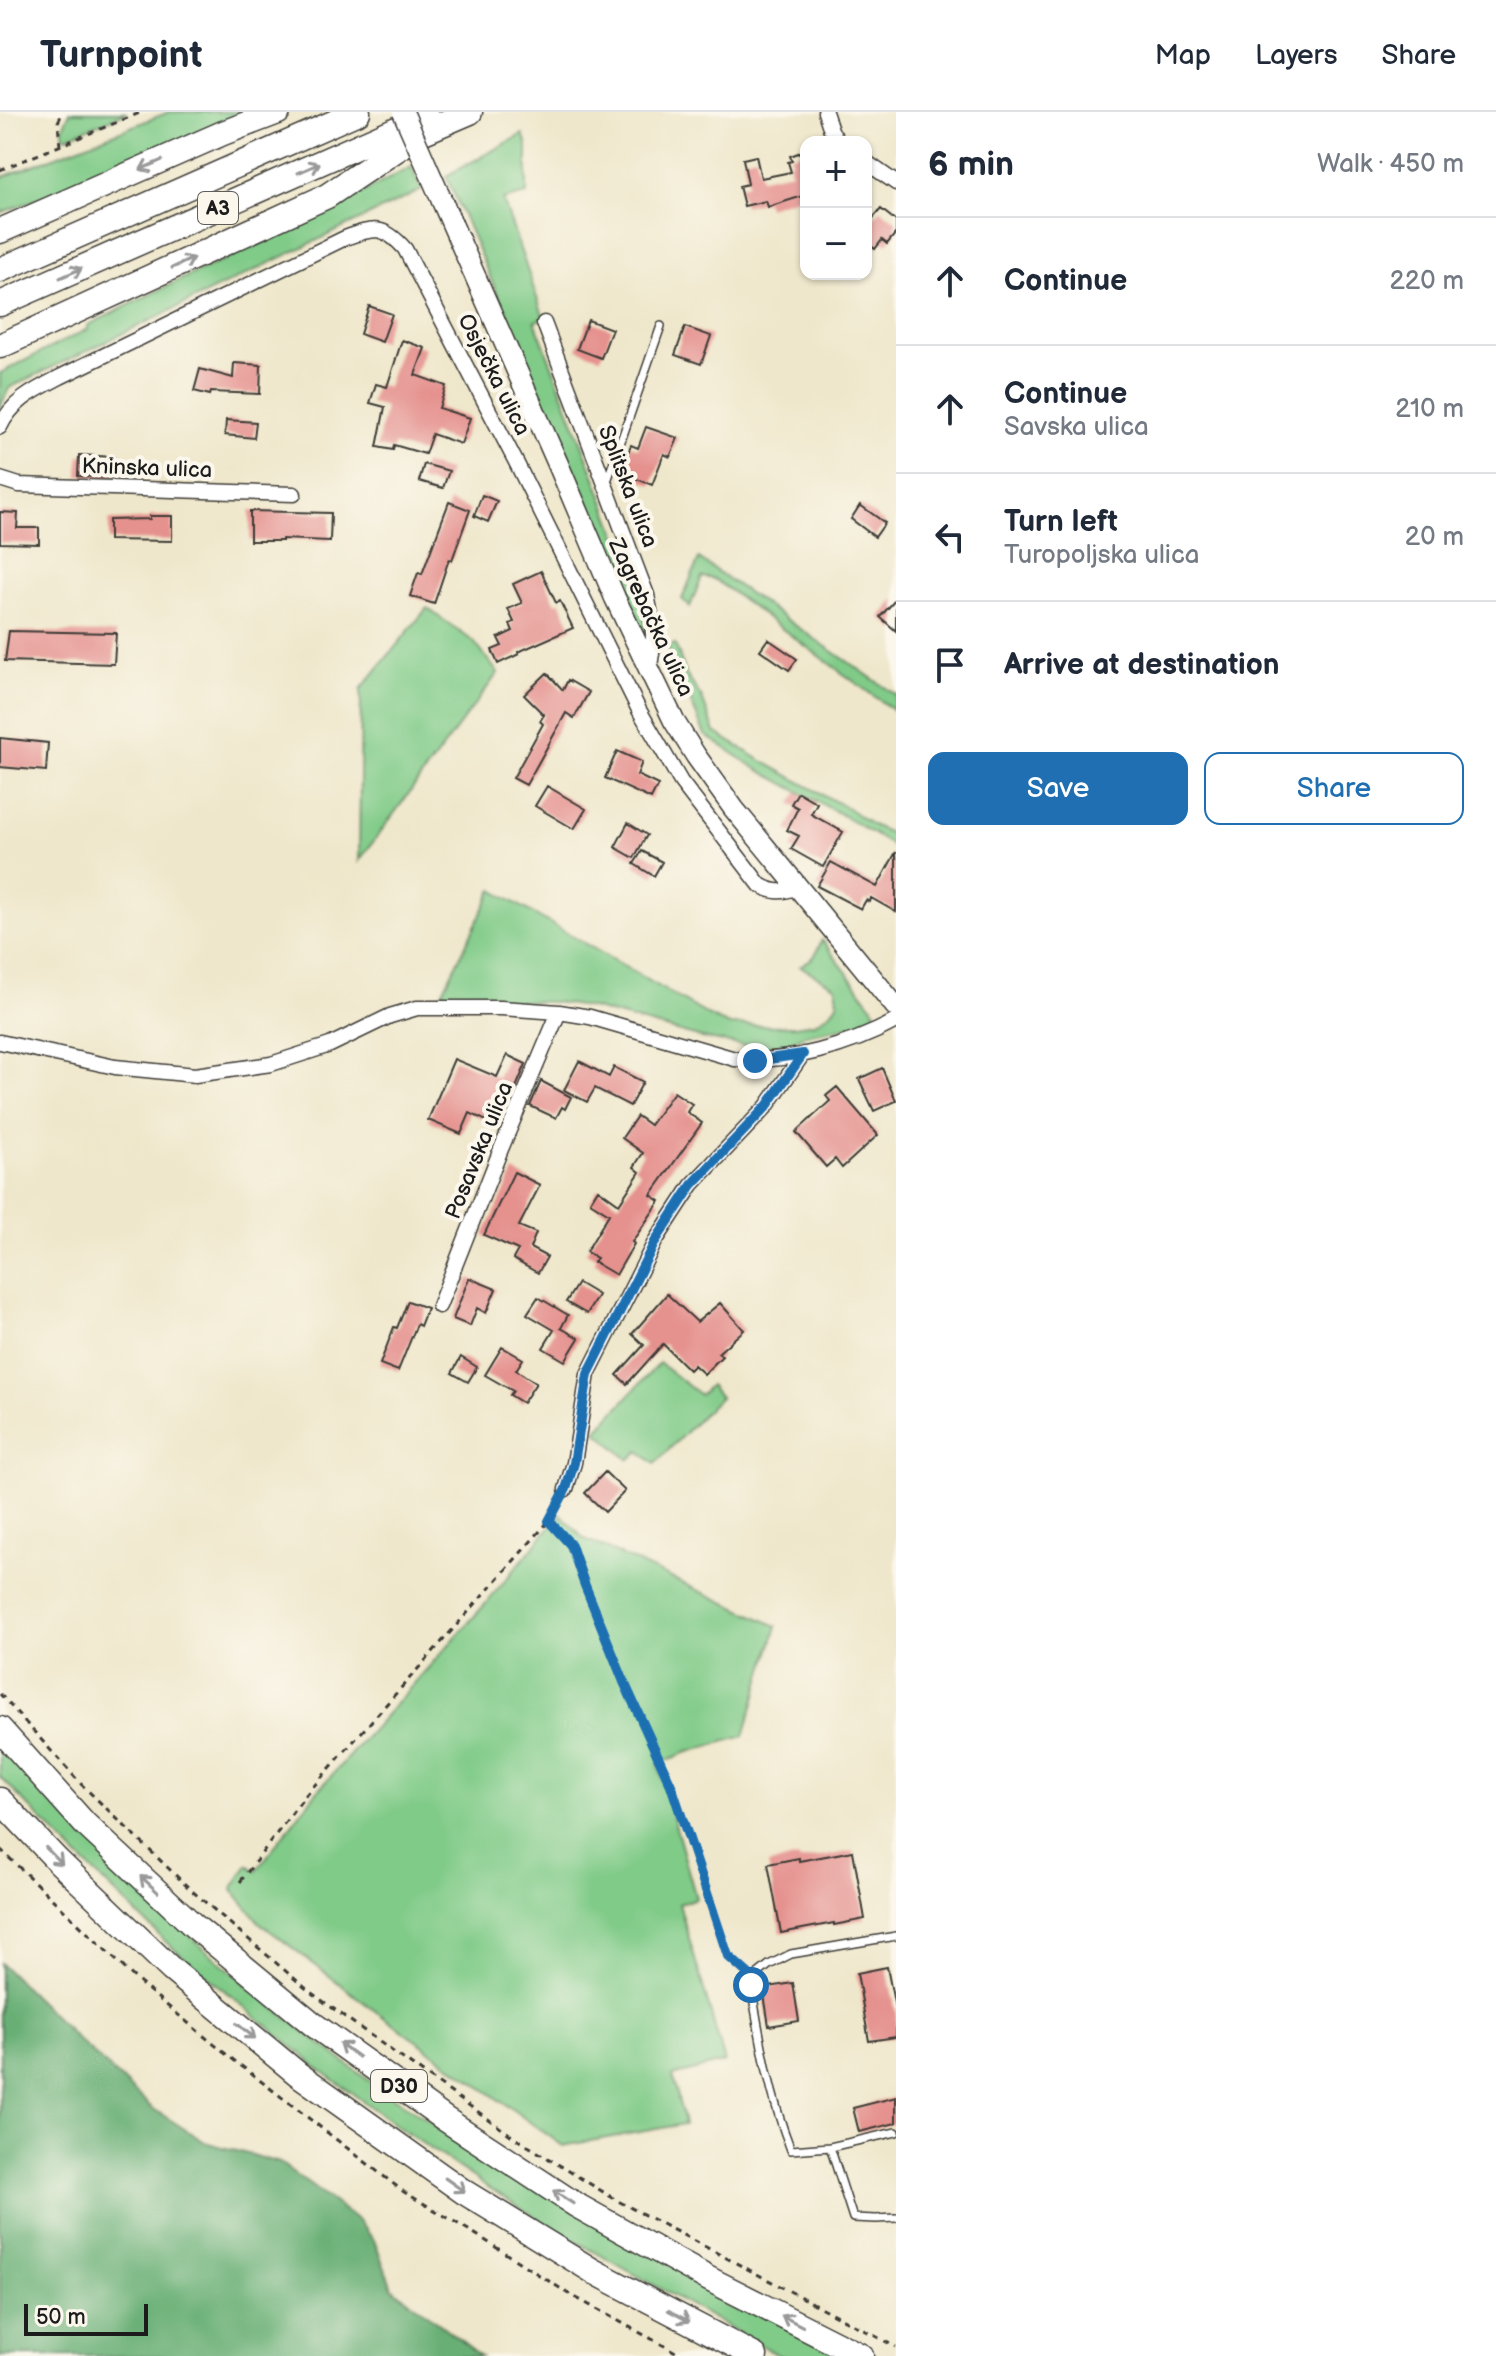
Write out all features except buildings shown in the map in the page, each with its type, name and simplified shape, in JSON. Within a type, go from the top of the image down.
[{"type":"highway","points":[[0,231],[278,112]]},
{"type":"highway","name":"A3","points":[[0,270],[358,112]]},
{"type":"highway","name":"A3","points":[[0,304],[436,112]]},
{"type":"highway","points":[[0,346],[327,196],[421,133],[470,112]]},
{"type":"highway","name":"D30","points":[[0,1729],[85,1824],[194,1926],[314,2025],[445,2119],[576,2205],[709,2279],[861,2356]]},
{"type":"highway","name":"D30","points":[[0,1800],[57,1860],[172,1970],[298,2074],[464,2192],[593,2271],[755,2356]]},
{"type":"street","name":"Zagrebačka ulica","points":[[403,112],[615,598],[674,721],[734,809],[896,1007]]},
{"type":"street","points":[[825,112],[834,136]]},
{"type":"street","points":[[872,166],[896,183]]},
{"type":"street","name":"Osječka ulica","points":[[0,427],[15,403],[60,377],[345,238],[372,229],[382,230],[405,249],[517,464],[639,710],[681,782],[760,885],[776,892],[787,892],[797,887]]},
{"type":"street","name":"Splitska ulica","points":[[544,323],[647,595],[654,641],[649,669]]},
{"type":"street","name":"Kninska ulica","points":[[0,479],[19,485],[294,494]]},
{"type":"street","points":[[0,1042],[115,1067],[195,1075],[271,1064],[330,1045],[390,1016],[417,1008],[487,1007],[559,1012],[590,1017],[735,1059],[774,1060],[803,1054],[850,1040],[896,1021]]},
{"type":"street","name":"Posavska ulica","points":[[439,1306],[559,1012]]},
{"type":"street","points":[[566,1489],[574,1463],[588,1374],[656,1240],[692,1185],[767,1106],[803,1054]]},
{"type":"lane","points":[[605,486],[661,326]]},
{"type":"lane","points":[[896,1936],[791,1954],[769,1965],[751,1985],[766,2074],[791,2150],[830,2147],[896,2132]]},
{"type":"lane","points":[[830,2147],[853,2218],[896,2218]]},
{"type":"path","points":[[60,146],[58,122],[63,112]]},
{"type":"path","points":[[0,170],[142,112]]},
{"type":"path","points":[[240,1882],[305,1796],[549,1521],[566,1489]]},
{"type":"path","points":[[549,1521],[571,1545],[624,1682],[671,1785],[728,1956],[754,1979]]},
{"type":"path","points":[[0,1694],[82,1785],[191,1890],[309,1991],[515,2138],[618,2201],[896,2347]]},
{"type":"green space","points":[[70,112],[127,112],[67,137],[63,134],[63,127]]},
{"type":"green space","points":[[169,112],[250,112],[98,177],[0,213],[0,178]]},
{"type":"green space","points":[[523,134],[527,144],[527,194],[503,200],[544,318],[535,321],[641,598],[646,640],[446,176]]},
{"type":"green space","points":[[411,167],[422,190],[9,388],[0,408],[0,373],[88,329],[88,325],[289,231]]},
{"type":"green space","points":[[699,559],[896,695],[894,711],[714,579],[702,577],[690,607],[682,599]]},
{"type":"green space","points":[[427,608],[474,642],[498,673],[359,861],[361,689]]},
{"type":"green space","points":[[675,644],[715,732],[872,825],[896,836],[896,848],[757,769],[705,735],[667,646]]},
{"type":"green space","points":[[493,890],[730,1025],[794,1026],[814,1023],[829,1014],[838,1003],[836,987],[800,966],[814,957],[822,940],[876,1011],[872,1019],[861,1024],[805,1035],[783,1046],[761,1049],[554,1002],[439,999]]},
{"type":"green space","points":[[659,1363],[700,1395],[710,1385],[720,1397],[655,1464],[639,1451],[629,1460],[596,1431]]},
{"type":"green space","points":[[561,1514],[583,1538],[777,1626],[744,1736],[658,1764],[696,1898],[679,1904],[725,2062],[673,2076],[684,2124],[563,2146],[378,2013],[260,1923],[232,1889],[248,1865],[256,1871],[315,1794],[488,1601]]},
{"type":"green space","points":[[0,1746],[199,1944],[278,2011],[369,2081],[454,2138],[840,2356],[780,2356],[563,2234],[398,2127],[322,2071],[168,1944],[0,1777]]},
{"type":"green space","points":[[0,1963],[152,2108],[205,2142],[280,2163],[357,2220],[374,2240],[392,2287],[481,2356],[0,2356]]},
{"type":"route","points":[[751,1985],[754,1979],[728,1956],[671,1785],[624,1682],[571,1545],[549,1521],[566,1489],[574,1463],[588,1374],[656,1240],[692,1185],[767,1106],[803,1054],[755,1061]]}]
